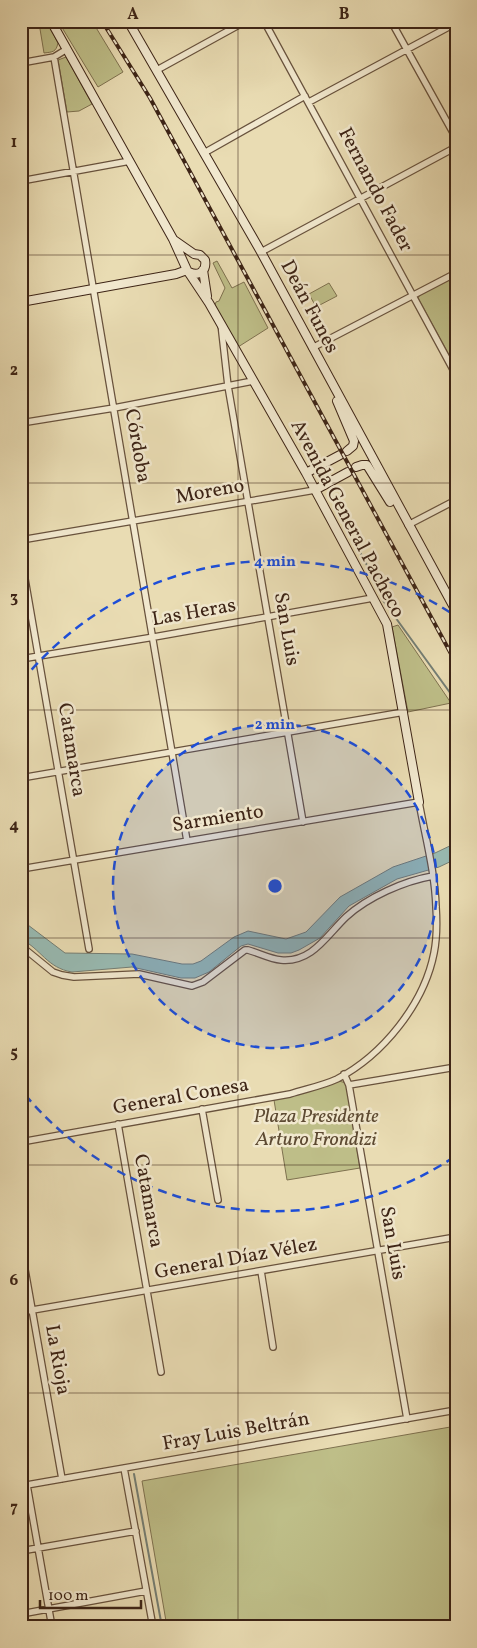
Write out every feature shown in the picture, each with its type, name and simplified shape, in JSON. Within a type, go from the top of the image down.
[{"type":"street","name":"Avenida General Pacheco","points":[[51,21],[173,238],[187,270],[209,303],[306,473],[390,632],[419,802]]},
{"type":"street","name":"Deán Funes","points":[[128,21],[261,252],[456,611]]},
{"type":"street","points":[[157,70],[246,21]]},
{"type":"street","name":"Fernando Fader","points":[[264,21],[456,375]]},
{"type":"street","points":[[391,21],[456,138]]},
{"type":"street","points":[[309,102],[456,24]]},
{"type":"street","points":[[21,63],[54,57],[67,49]]},
{"type":"street","name":"Córdoba","points":[[54,57],[72,172],[154,637],[187,841]]},
{"type":"street","points":[[204,153],[305,96]]},
{"type":"street","points":[[261,252],[456,148]]},
{"type":"street","points":[[21,181],[130,161]]},
{"type":"street","name":"Avenida General Pacheco","points":[[173,238],[194,254]]},
{"type":"street","points":[[187,270],[188,257],[194,254],[200,255],[205,260],[203,270],[209,303]]},
{"type":"street","points":[[21,302],[176,274],[187,270],[198,274],[203,270]]},
{"type":"street","points":[[312,348],[456,273]]},
{"type":"street","name":"San Luis","points":[[221,324],[228,386],[303,822]]},
{"type":"street","points":[[21,422],[114,408],[253,381]]},
{"type":"street","points":[[306,473],[344,453],[353,446],[354,442],[338,402],[339,397]]},
{"type":"street","points":[[356,467],[367,465],[402,520],[408,525],[456,500]]},
{"type":"street","points":[[315,490],[348,472]]},
{"type":"street","name":"Moreno","points":[[21,540],[315,490]]},
{"type":"street","name":"Catamarca","points":[[21,556],[89,949]]},
{"type":"street","name":"Las Heras","points":[[21,659],[373,598]]},
{"type":"street","points":[[21,778],[404,712]]},
{"type":"street","name":"Sarmiento","points":[[21,869],[419,802]]},
{"type":"street","name":"General Conesa","points":[[21,1142],[290,1094],[323,1085],[344,1074],[368,1057],[391,1035],[412,1006],[423,986],[434,950],[436,908],[419,802]]},
{"type":"street","points":[[21,946],[53,972],[62,975],[74,977],[139,974],[186,985],[198,985],[245,950],[282,960],[304,956],[319,947],[354,911],[390,889],[432,874]]},
{"type":"street","points":[[349,1085],[456,1067]]},
{"type":"street","name":"San Luis","points":[[344,1074],[349,1085],[406,1419]]},
{"type":"street","points":[[202,1109],[218,1200]]},
{"type":"street","name":"Catamarca","points":[[118,1124],[161,1372]]},
{"type":"street","name":"General Díaz Vélez","points":[[21,1312],[456,1237]]},
{"type":"street","name":"La Rioja","points":[[21,1247],[62,1479]]},
{"type":"street","points":[[261,1271],[273,1347]]},
{"type":"street","name":"Fray Luis Beltrán","points":[[24,1486],[456,1410]]},
{"type":"street","points":[[124,1468],[153,1627]]},
{"type":"street","points":[[24,1486],[38,1548],[52,1627]]},
{"type":"street","points":[[21,1551],[136,1531]]},
{"type":"street","points":[[21,1614],[146,1591]]},
{"type":"green space","points":[[35,21],[46,21],[58,43],[54,51],[44,53],[40,29]]},
{"type":"green space","points":[[58,21],[92,21],[123,72],[98,87]]},
{"type":"green space","points":[[66,57],[92,104],[79,111],[67,112],[58,60]]},
{"type":"green space","points":[[217,261],[232,288],[244,282],[268,328],[238,347],[215,305],[225,288],[213,263]]},
{"type":"green space","points":[[456,276],[456,368],[418,298],[420,295]]},
{"type":"green space","points":[[329,283],[337,296],[316,307],[309,294]]},
{"type":"green space","points":[[398,625],[451,703],[408,712],[392,627]]},
{"type":"green space","name":"Plaza Presidente Arturo Frondizi","points":[[339,1081],[346,1083],[347,1087],[360,1168],[287,1180],[274,1100]]},
{"type":"green space","points":[[456,1426],[456,1627],[167,1627],[142,1481]]},
{"type":"water","points":[[456,843],[456,859],[439,867],[397,879],[349,906],[320,938],[299,950],[291,953],[278,953],[248,944],[241,946],[209,972],[195,978],[181,978],[132,967],[72,972],[63,970],[56,967],[21,939],[21,923],[28,925],[65,953],[132,954],[182,964],[193,964],[201,961],[234,937],[248,931],[286,939],[306,932],[340,897],[393,867],[435,853]]},
{"type":"waterway","points":[[333,501],[379,588],[382,599],[456,701]]},
{"type":"waterway","points":[[134,1474],[162,1627]]},
{"type":"railway","points":[[102,21],[150,98],[456,663]]}]
